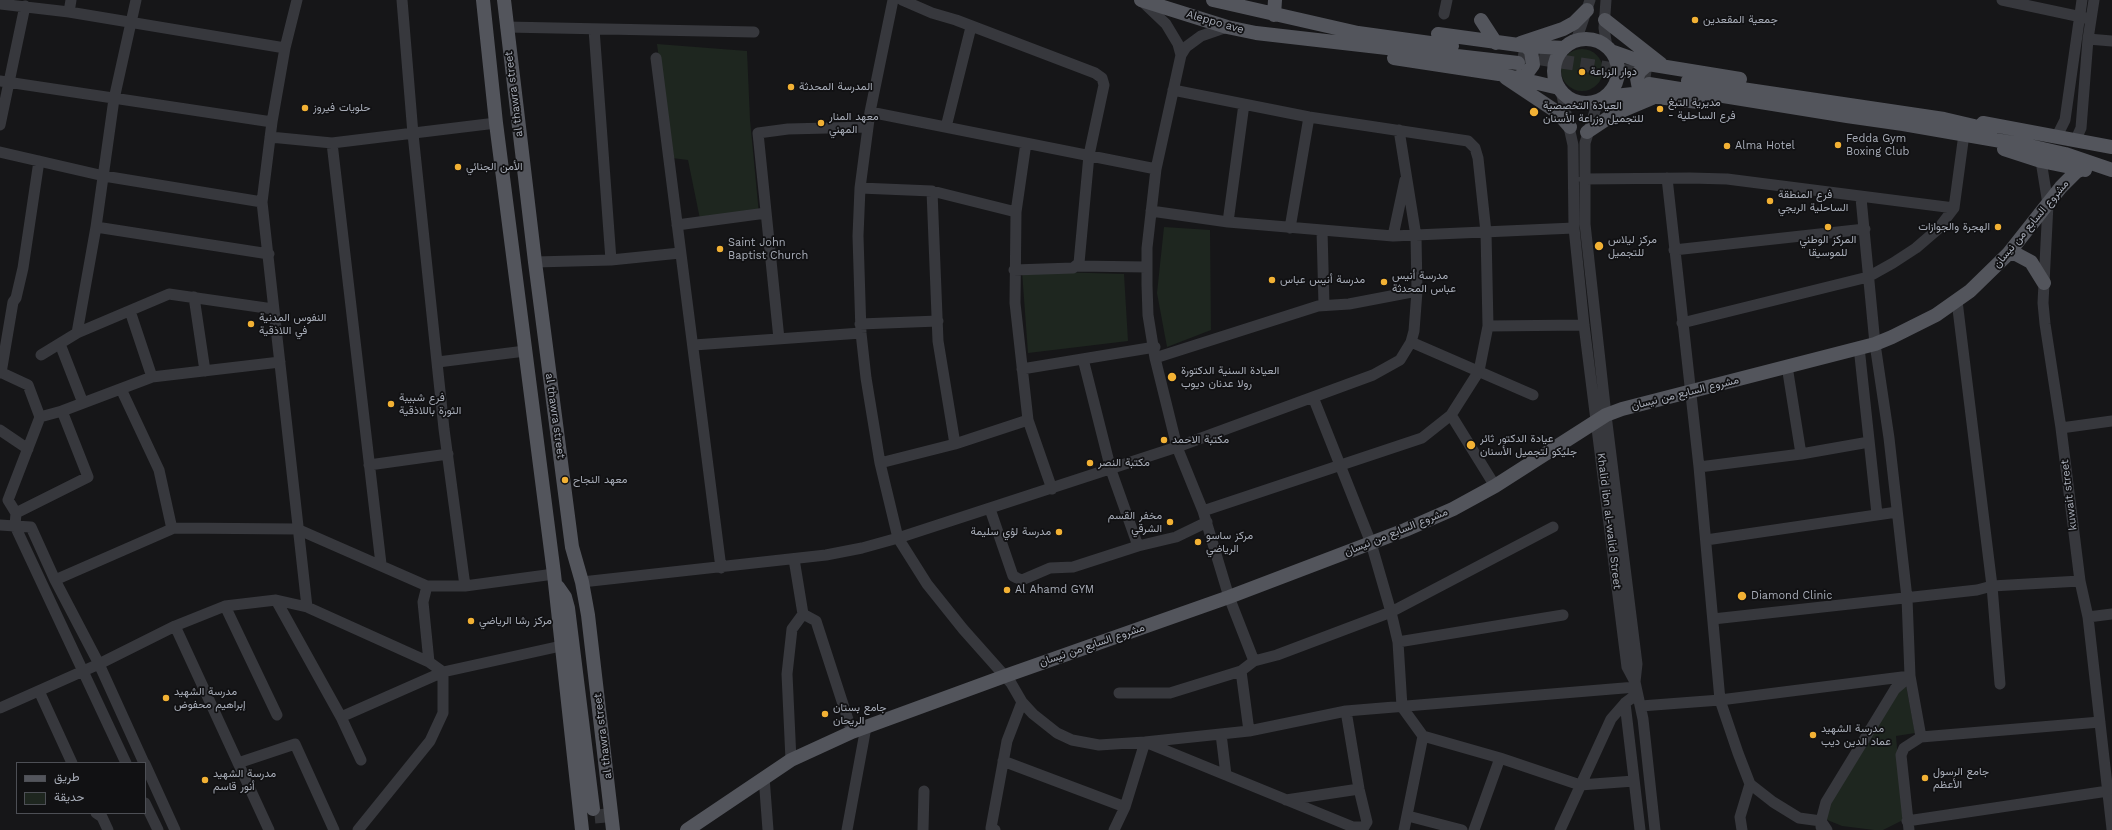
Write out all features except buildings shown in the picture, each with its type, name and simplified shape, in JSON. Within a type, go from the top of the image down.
[{"type":"main road","name":"al thawra street","points":[[504,0],[535,262],[572,547],[582,582],[606,762],[613,830]]},
{"type":"main road","name":"Aleppo ave","points":[[1141,0],[1227,27],[1290,38]]},
{"type":"main road","name":"Aleppo ave","points":[[1213,0],[1297,20]]},
{"type":"main road","points":[[1274,14],[1275,0]]},
{"type":"main road","name":"al thawra street","points":[[485,1],[496,123],[555,579],[561,646],[582,830]]},
{"type":"main road","points":[[1297,20],[1342,22],[1496,43],[1519,52],[1574,23],[1589,5]]},
{"type":"main road","points":[[1297,20],[1358,33],[1519,52],[1594,40],[1609,49],[1648,79],[1659,96]]},
{"type":"main road","points":[[1481,20],[1496,43]]},
{"type":"main road","points":[[1604,20],[1664,66],[1807,90],[1828,101]]},
{"type":"main road","points":[[1290,38],[1325,47],[1518,78],[1560,90],[1569,98],[1578,102],[1624,94],[1648,79],[1664,66]]},
{"type":"main road","points":[[1290,38],[1519,52],[1531,51],[1533,65],[1530,71],[1518,78]]},
{"type":"main road","points":[[1560,90],[1554,74],[1554,66],[1559,53],[1570,44]]},
{"type":"main road","points":[[1602,99],[1612,91],[1618,75],[1616,62],[1609,49]]},
{"type":"main road","points":[[1499,74],[1557,112],[1570,127]]},
{"type":"main road","points":[[1648,79],[1828,101],[1944,118],[1966,119],[2112,147]]},
{"type":"main road","points":[[1648,79],[1847,116],[1964,134],[2065,154],[2112,170]]},
{"type":"main road","points":[[1587,132],[1625,108],[1659,96],[1812,118],[1847,116]]},
{"type":"main road","points":[[1944,118],[2112,161]]},
{"type":"main road","points":[[1964,134],[2041,161],[2082,169],[2112,178]]},
{"type":"main road","name":"مشروع السابع من نيسان","points":[[687,830],[791,760],[859,730],[1005,676],[1229,597],[1405,530],[1453,509],[1495,486],[1601,418],[1622,409],[1690,393],[1787,366],[1875,344],[1936,315],[1957,301],[1983,279],[2008,254],[2048,204],[2060,186],[2076,172],[2082,169]]},
{"type":"main road","points":[[2008,254],[2016,254],[2031,262],[2044,283]]},
{"type":"main road","points":[[555,579],[563,592],[567,603],[597,809],[577,602],[578,591],[582,582]]},
{"type":"street","points":[[69,12],[71,0]]},
{"type":"street","points":[[77,333],[96,227],[114,99],[136,0]]},
{"type":"street","points":[[297,0],[285,48],[272,122],[262,202],[269,254],[273,309],[280,362],[297,529],[307,607]]},
{"type":"street","points":[[402,0],[413,134],[448,454],[465,586]]},
{"type":"street","points":[[893,0],[870,112],[860,188],[858,236],[861,328],[866,378],[880,463],[898,538],[931,590],[963,629],[1014,686],[1022,702],[1046,725],[1072,740],[1099,745],[1145,742],[1249,731],[1346,711],[1636,688]]},
{"type":"street","points":[[902,0],[1095,73],[1102,78],[1104,85],[1089,155],[1081,258],[1077,266]]},
{"type":"street","points":[[1141,0],[1159,15],[1166,24],[1175,38],[1181,55]]},
{"type":"street","points":[[1226,0],[1242,8]]},
{"type":"street","points":[[1444,14],[1447,0]]},
{"type":"street","points":[[1606,0],[1604,20],[1609,49]]},
{"type":"street","points":[[2002,0],[2085,17]]},
{"type":"street","points":[[2076,139],[2080,128],[2088,39],[2082,0]]},
{"type":"street","points":[[2057,136],[2065,120],[2085,17],[2094,0]]},
{"type":"street","points":[[1,3],[69,12],[285,48]]},
{"type":"street","points":[[1570,44],[1589,5]]},
{"type":"street","points":[[0,124],[4,82],[25,6]]},
{"type":"street","points":[[506,27],[754,32]]},
{"type":"street","points":[[946,128],[971,27]]},
{"type":"street","points":[[1227,27],[1201,36],[1186,47],[1181,55],[1156,169],[1147,267],[1148,315],[1177,447],[1204,511],[1229,597],[1254,662]]},
{"type":"street","points":[[594,29],[611,260]]},
{"type":"street","points":[[2088,39],[2112,41]]},
{"type":"street","points":[[656,58],[680,253],[694,345],[721,568]]},
{"type":"street","points":[[4,82],[272,122]]},
{"type":"street","points":[[1173,90],[1309,117],[1463,139],[1472,144],[1478,158],[1486,232],[1488,326],[1479,371],[1451,415],[1422,438],[1204,511]]},
{"type":"street","name":"Khalid ibn al-walid Street","points":[[1560,90],[1570,127],[1573,145],[1574,228],[1584,325],[1601,418],[1627,667],[1636,688]]},
{"type":"street","points":[[1601,418],[1585,224],[1584,179],[1585,143],[1587,132],[1602,99]]},
{"type":"street","points":[[1228,222],[1244,104]]},
{"type":"street","points":[[870,112],[1156,169]]},
{"type":"street","points":[[1290,228],[1309,117]]},
{"type":"street","points":[[270,137],[332,143],[496,123]]},
{"type":"street","points":[[779,339],[758,133],[788,129],[868,127]]},
{"type":"street","points":[[582,582],[721,568],[794,559],[862,548],[898,538],[1111,470],[1373,375],[1400,360],[1411,342],[1415,325],[1417,291],[1416,236],[1399,130]]},
{"type":"street","points":[[1682,323],[1868,277],[1916,248],[1938,228],[1954,208],[1964,134]]},
{"type":"street","points":[[332,143],[381,564]]},
{"type":"street","points":[[1026,143],[1016,212],[1014,270],[1015,303],[1028,420],[1052,489]]},
{"type":"street","points":[[0,152],[104,176],[262,202]]},
{"type":"street","points":[[39,160],[23,268],[16,298],[13,302],[1,372],[28,385],[40,417],[28,449],[4,497],[16,513],[15,526],[126,762]]},
{"type":"street","name":"kuwait street","points":[[2041,161],[2048,204],[2044,283],[2045,324],[2061,428],[2080,581],[2088,617],[2112,829]]},
{"type":"street","points":[[1394,236],[1406,173]]},
{"type":"street","points":[[1667,178],[1699,468],[1720,700],[1750,784],[1773,802],[1799,818],[1823,827],[1826,802],[1895,689],[1910,676]]},
{"type":"street","points":[[1584,179],[1727,179],[1861,198],[1954,208]]},
{"type":"street","points":[[860,188],[932,191],[1016,212]]},
{"type":"street","points":[[932,191],[938,341],[955,444]]},
{"type":"street","points":[[1861,198],[1875,344],[1889,438],[1907,598],[1910,676],[1921,737]]},
{"type":"street","points":[[1151,211],[1228,222],[1394,236],[1574,228]]},
{"type":"street","points":[[677,225],[766,213]]},
{"type":"street","points":[[96,227],[269,254]]},
{"type":"street","points":[[1674,250],[1865,229]]},
{"type":"street","points":[[1322,230],[1324,306]]},
{"type":"street","points":[[535,262],[611,260],[680,253]]},
{"type":"street","points":[[1014,270],[1073,268],[1077,266],[1147,267]]},
{"type":"street","points":[[1022,369],[1083,359],[1155,352],[1318,306],[1349,304],[1417,291]]},
{"type":"street","points":[[41,355],[77,333],[169,294],[273,309]]},
{"type":"street","points":[[194,297],[205,371]]},
{"type":"street","points":[[1957,301],[1992,586],[2000,684]]},
{"type":"street","points":[[130,311],[152,377]]},
{"type":"street","points":[[694,345],[779,339],[861,328],[938,321]]},
{"type":"street","points":[[1488,326],[1584,325]]},
{"type":"street","points":[[1411,342],[1533,395]]},
{"type":"street","points":[[60,344],[83,403]]},
{"type":"street","points":[[1859,347],[1877,514]]},
{"type":"street","points":[[438,362],[525,351]]},
{"type":"street","points":[[1083,359],[1111,470],[1138,546]]},
{"type":"street","points":[[40,417],[62,412],[152,377],[280,362]]},
{"type":"street","points":[[1787,366],[1802,454]]},
{"type":"street","points":[[121,389],[159,470],[172,529]]},
{"type":"street","points":[[1313,397],[1341,465],[1370,543],[1391,612],[1398,642],[1402,707],[1423,736],[1500,758],[1580,785],[1634,781]]},
{"type":"street","points":[[16,513],[88,477],[62,412]]},
{"type":"street","points":[[1451,415],[1495,486]]},
{"type":"street","points":[[880,463],[955,444],[1028,420]]},
{"type":"street","points":[[2061,428],[2112,420]]},
{"type":"street","points":[[0,430],[28,449]]},
{"type":"street","points":[[1699,468],[1802,454],[1870,442]]},
{"type":"street","points":[[369,465],[448,454]]},
{"type":"street","points":[[990,509],[1012,576],[1022,580],[1050,568],[1074,568],[1138,546],[1176,537],[1207,522]]},
{"type":"street","points":[[1706,540],[1897,512]]},
{"type":"street","points":[[0,525],[31,527],[55,580],[99,664],[144,762]]},
{"type":"street","points":[[1119,693],[1170,693],[1241,671],[1254,662],[1278,656],[1391,612],[1553,527]]},
{"type":"street","points":[[55,580],[172,529],[297,529],[381,564],[427,586],[465,586],[555,579]]},
{"type":"street","points":[[791,760],[787,674],[792,629],[803,614],[794,559]]},
{"type":"street","points":[[1713,619],[1907,598],[1992,586],[2080,581]]},
{"type":"street","points":[[427,586],[423,602],[429,662]]},
{"type":"street","points":[[276,600],[341,717],[361,760]]},
{"type":"street","points":[[0,708],[99,664],[175,626],[225,606],[276,600],[307,607],[429,662],[443,672]]},
{"type":"street","points":[[225,606],[277,715]]},
{"type":"street","points":[[803,614],[816,621],[859,730],[847,830]]},
{"type":"street","points":[[2088,617],[2112,614]]},
{"type":"street","points":[[1398,642],[1563,615]]},
{"type":"street","points":[[175,626],[269,830]]},
{"type":"street","points":[[341,717],[443,672],[561,646]]},
{"type":"street","points":[[1241,671],[1249,731]]},
{"type":"street","points":[[358,830],[430,741],[443,713],[443,672]]},
{"type":"street","points":[[1641,706],[1720,700],[1910,676]]},
{"type":"street","points":[[1560,830],[1611,719],[1636,688]]},
{"type":"street","points":[[1636,688],[1641,706],[1655,830]]},
{"type":"street","points":[[39,691],[72,762]]},
{"type":"street","points":[[992,829],[1007,741],[1022,702]]},
{"type":"street","points":[[1625,703],[1640,830]]},
{"type":"street","points":[[1145,742],[1358,828],[1364,827],[1367,822],[1359,789],[1346,711]]},
{"type":"street","points":[[2100,722],[1921,737],[1904,748],[1902,755],[1906,827],[2108,791]]},
{"type":"street","points":[[1221,734],[1226,775]]},
{"type":"street","points":[[1404,830],[1423,736]]},
{"type":"street","points":[[1114,830],[1125,807],[1145,742]]},
{"type":"street","points":[[238,763],[294,744],[334,830]]},
{"type":"street","points":[[1474,830],[1500,758]]},
{"type":"street","points":[[1003,761],[1125,807]]},
{"type":"street","points":[[146,766],[175,830]]},
{"type":"street","points":[[764,777],[768,830]]},
{"type":"street","points":[[1742,830],[1740,817],[1750,784]]},
{"type":"street","points":[[1286,800],[1359,789]]},
{"type":"street","points":[[923,830],[924,791]]},
{"type":"street","points":[[146,805],[158,830]]},
{"type":"street","points":[[97,814],[102,818],[108,830]]},
{"type":"street","points":[[1408,816],[1462,830]]},
{"type":"green space","points":[[657,44],[747,51],[750,120],[759,214],[700,219],[688,160],[672,158]]},
{"type":"green space","name":"دوار الزراعة","points":[[1578,49],[1586,49],[1594,52],[1600,58],[1603,70],[1600,82],[1594,88],[1586,91],[1578,91],[1570,88],[1564,82],[1561,74],[1561,66],[1564,58],[1570,52]]},
{"type":"green space","points":[[1164,227],[1210,230],[1211,330],[1167,347],[1157,293]]},
{"type":"green space","points":[[1022,271],[1124,274],[1128,341],[1028,353]]},
{"type":"green space","points":[[1906,685],[1915,733],[1896,736],[1903,820],[1883,830],[1874,830],[1842,826],[1825,819],[1826,804],[1897,692]]},
{"type":"tunnel","points":[[1518,55],[1651,75]]},
{"type":"tunnel","points":[[601,809],[603,830]]},
{"type":"place","name":"جمعية المقعدين","points":[[1695,20]]},
{"type":"place","name":"دوار الزراعة","points":[[1582,72]]},
{"type":"place","name":"المدرسة المحدثة","points":[[791,87]]},
{"type":"place","name":"حلويات فيروز","points":[[305,108]]},
{"type":"place","name":"مديرية التبغ - فرع الساحلية","points":[[1660,109]]},
{"type":"place","name":"العيادة التخصصية للتجميل وزراعة الأسنان","points":[[1534,112]]},
{"type":"place","name":"معهد المنار المهني","points":[[821,123]]},
{"type":"place","name":"Fedda Gym Boxing Club","points":[[1838,145]]},
{"type":"place","name":"Alma Hotel","points":[[1727,146]]},
{"type":"place","name":"الأمن الجنائي","points":[[458,167]]},
{"type":"place","name":"فرع المنطقة الساحلية الريجي","points":[[1770,201]]},
{"type":"place","name":"المركز الوطني للموسيقا","points":[[1828,227]]},
{"type":"place","name":"الهجرة والجوازات","points":[[1998,227]]},
{"type":"place","name":"مركز ليلاس للتجميل","points":[[1599,246]]},
{"type":"place","name":"Saint John Baptist Church","points":[[720,249]]},
{"type":"place","name":"مدرسة أنيس عباس","points":[[1272,280]]},
{"type":"place","name":"مدرسة أنيس عباس المحدثة","points":[[1384,282]]},
{"type":"place","name":"النفوس المدنية في اللاذقية","points":[[251,324]]},
{"type":"place","name":"العيادة السنية الدكتورة رولا عدنان ديوب","points":[[1172,377]]},
{"type":"place","name":"فرع شبيبة الثورة باللاذقية","points":[[391,404]]},
{"type":"place","name":"مكتبة الاحمد","points":[[1164,440]]},
{"type":"place","name":"عيادة الدكتور ثائر جليكو لتجميل الأسنان","points":[[1471,445]]},
{"type":"place","name":"مكتبة النصر","points":[[1090,463]]},
{"type":"place","name":"معهد النجاح","points":[[565,480]]},
{"type":"place","name":"مخفر القسم الشرقي","points":[[1170,522]]},
{"type":"place","name":"مدرسة لؤي سليمة","points":[[1059,532]]},
{"type":"place","name":"مركز ساسو الرياضي","points":[[1198,542]]},
{"type":"place","name":"Al Ahamd GYM","points":[[1007,590]]},
{"type":"place","name":"Diamond Clinic","points":[[1742,596]]},
{"type":"place","name":"مركز رشا الرياضي","points":[[471,621]]},
{"type":"place","name":"مدرسة الشهيد إبراهيم محفوض","points":[[166,698]]},
{"type":"place","name":"جامع بستان الريحان","points":[[825,714]]},
{"type":"place","name":"مدرسة الشهيد عماد الدين ديب","points":[[1813,735]]},
{"type":"place","name":"جامع الرسول الأعظم","points":[[1925,778]]},
{"type":"place","name":"مدرسة الشهيد أنور قاسم","points":[[205,780]]}]
